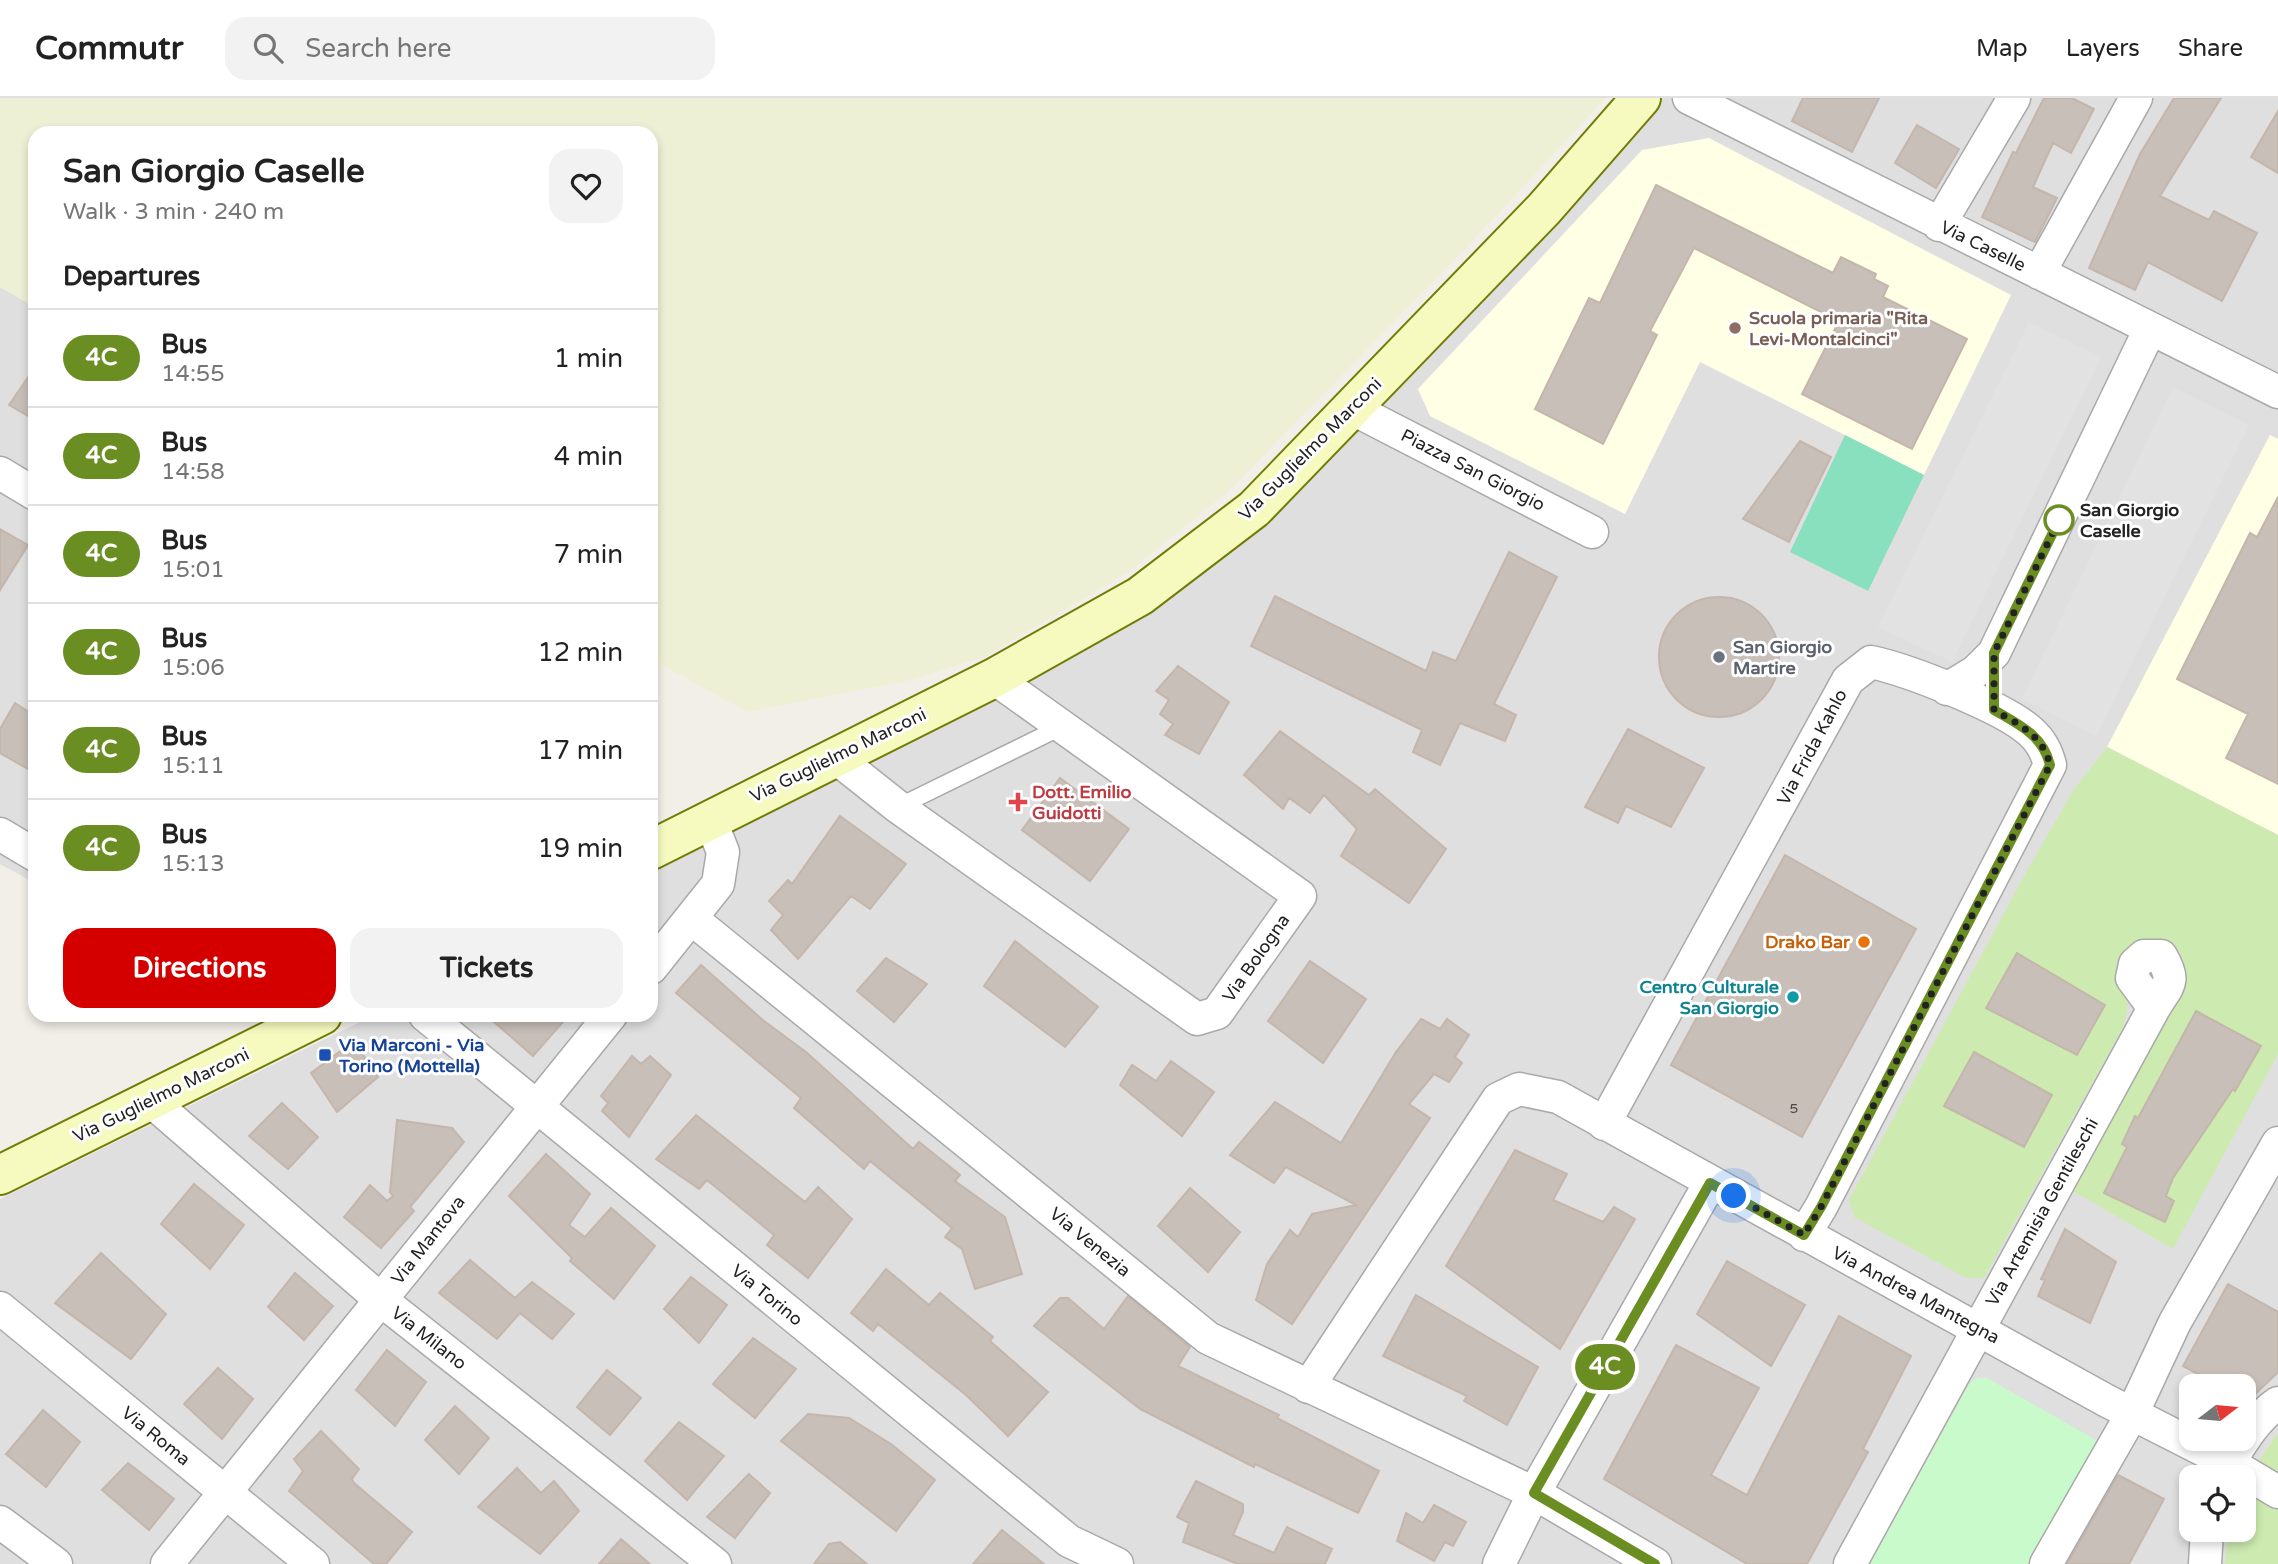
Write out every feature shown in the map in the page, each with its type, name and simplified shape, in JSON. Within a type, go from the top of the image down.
[{"type":"main road","name":"Via Guglielmo Marconi","points":[[658,846],[994,678],[1140,596],[1254,509],[1544,208],[1641,98]]},
{"type":"main road","name":"Via Guglielmo Marconi","points":[[0,1175],[308,1022]]},
{"type":"street","points":[[1940,225],[2014,98]]},
{"type":"street","points":[[2039,273],[2136,98]]},
{"type":"street","name":"Via Caselle","points":[[1695,99],[1940,225],[2278,392]]},
{"type":"street","points":[[1947,689],[1975,672],[1994,653],[2150,329]]},
{"type":"street","name":"Piazza San Giorgio","points":[[1353,409],[1592,532]]},
{"type":"street","points":[[0,474],[28,490]]},
{"type":"street","points":[[1994,653],[1994,710]]},
{"type":"street","name":"Via Frida Kahlo","points":[[1604,1124],[1848,680],[1871,663],[1900,668],[1994,710],[2031,732],[2047,752],[2050,765],[1804,1235]]},
{"type":"street","name":"Via Bologna","points":[[835,757],[898,807],[1197,1019],[1217,1013],[1300,896],[994,678]]},
{"type":"street","points":[[658,960],[718,884],[723,852],[710,819]]},
{"type":"street","points":[[0,834],[28,851]]},
{"type":"street","name":"Via Venezia","points":[[692,919],[1208,1338],[1534,1493],[1655,1564]]},
{"type":"street","name":"Via Artemisia Gentileschi","points":[[1850,1564],[2154,1008]]},
{"type":"street","name":"Via Torino","points":[[433,1022],[1069,1541],[1117,1564]]},
{"type":"street","name":"Via Mantova","points":[[167,1564],[534,1106],[605,1022]]},
{"type":"street","name":"Via Andrea Mantegna","points":[[1308,1387],[1498,1099],[1519,1089],[1558,1097],[1804,1235],[1978,1328],[2218,1465]]},
{"type":"street","name":"Via Milano","points":[[150,1101],[381,1300],[715,1564]]},
{"type":"street","points":[[2046,1564],[2132,1414],[2175,1322],[2278,1143]]},
{"type":"street","points":[[1499,1564],[1534,1493],[1710,1183]]},
{"type":"street","name":"Via Roma","points":[[0,1308],[313,1564]]},
{"type":"street","points":[[2229,1465],[2255,1426],[2278,1403]]},
{"type":"street","name":"Via Andrea Mantegna","points":[[2256,1483],[2278,1492]]},
{"type":"street","points":[[0,1522],[56,1564]]},
{"type":"street","points":[[2205,1564],[2206,1542]]},
{"type":"lane","points":[[898,807],[1063,726]]},
{"type":"shaded area","points":[[0,98],[1606,98],[1465,249],[1228,492],[1127,573],[984,657],[907,681],[747,712],[658,663],[658,126],[28,126],[28,303],[0,287]]},
{"type":"shaded area","points":[[1663,98],[2278,98],[2278,1564],[0,1564],[0,1199],[360,1022],[658,1022],[658,868],[1101,635],[1349,430]]},
{"type":"shaded area","name":"Scuola primaria \"Rita Levi-Montalcinci\"","points":[[1709,138],[2011,295],[1924,475],[1700,362],[1625,514],[1430,416],[1418,389],[1642,150]]},
{"type":"shaded area","points":[[0,287],[28,303],[28,879],[0,864]]},
{"type":"shaded area","points":[[2029,322],[2101,357],[1952,662],[1878,627]]},
{"type":"shaded area","points":[[2173,387],[2249,425],[2096,736],[2022,699]]},
{"type":"shaded area","points":[[2270,435],[2278,439],[2278,835],[2107,747]]},
{"type":"green space","points":[[1845,435],[1924,475],[1868,591],[1790,552]]},
{"type":"green space","points":[[2107,747],[2278,835],[2278,1054],[2173,1249],[2073,1191],[2187,981],[2182,957],[2174,946],[2167,942],[2151,940],[2128,947],[2116,966],[2127,1005],[2123,1028],[1984,1278],[1966,1278],[1854,1217],[1849,1200],[2029,867],[2074,789]]},
{"type":"green space","points":[[1976,1378],[1987,1378],[2103,1444],[2037,1564],[1870,1564],[1969,1384]]},
{"type":"green space","points":[[2278,1433],[2278,1564],[2225,1564],[2227,1542],[2256,1542],[2256,1465]]},
{"type":"building","points":[[1803,98],[1879,98],[1852,152],[1792,121]]},
{"type":"building","points":[[2044,98],[2072,98],[2094,109],[2071,153],[2053,143],[2033,187],[2057,198],[2035,242],[1982,217],[2013,152],[2016,153]]},
{"type":"building","points":[[2174,98],[2221,98],[2160,196],[2209,220],[2214,211],[2257,233],[2222,301],[2148,262],[2135,290],[2089,268],[2140,154]]},
{"type":"building","points":[[2278,111],[2278,173],[2251,157]]},
{"type":"building","points":[[1917,125],[1959,149],[1936,188],[1895,163]]},
{"type":"building","points":[[1656,185],[1833,273],[1841,257],[1876,274],[1874,279],[1888,286],[1883,297],[1967,339],[1912,449],[1802,394],[1839,321],[1694,248],[1650,331],[1657,335],[1603,444],[1535,409],[1589,298],[1600,303]]},
{"type":"building","points":[[28,377],[28,416],[9,405]]},
{"type":"building","points":[[1800,441],[1831,457],[1789,542],[1743,519]]},
{"type":"building","points":[[2278,497],[2278,784],[2226,758],[2248,714],[2177,679],[2250,533],[2257,537]]},
{"type":"building","points":[[0,529],[28,545],[0,590]]},
{"type":"building","points":[[1509,552],[1557,577],[1494,704],[1516,715],[1505,741],[1460,723],[1440,765],[1413,752],[1422,730],[1251,646],[1275,596],[1426,671],[1433,652],[1456,661]]},
{"type":"building","name":"San Giorgio Martire","points":[[1719,597],[1742,602],[1761,615],[1774,634],[1779,657],[1774,680],[1761,699],[1742,712],[1719,717],[1696,712],[1677,699],[1664,680],[1659,657],[1664,634],[1677,615],[1696,602]]},
{"type":"building","points":[[1178,666],[1229,702],[1199,754],[1165,735],[1173,724],[1160,714],[1169,700],[1156,691]]},
{"type":"building","points":[[15,703],[28,711],[28,769],[0,753],[0,729]]},
{"type":"building","points":[[1628,729],[1704,768],[1671,827],[1626,806],[1618,823],[1585,807]]},
{"type":"building","points":[[1280,731],[1369,795],[1375,789],[1446,849],[1409,903],[1341,856],[1357,829],[1324,795],[1310,813],[1289,798],[1283,809],[1244,775]]},
{"type":"building","points":[[1060,778],[1129,829],[1090,881],[1022,830]]},
{"type":"building","points":[[840,816],[906,864],[870,909],[851,896],[798,959],[771,930],[783,915],[769,901],[788,880],[792,884]]},
{"type":"building","name":"Centro Culturale San Giorgio","points":[[1785,855],[1916,929],[1802,1137],[1671,1065]]},
{"type":"building","points":[[1015,941],[1098,1007],[1065,1047],[984,986]]},
{"type":"building","points":[[2017,953],[2105,1005],[2077,1055],[1986,1008]]},
{"type":"building","points":[[886,958],[927,984],[894,1022],[857,991]]},
{"type":"building","points":[[1310,961],[1366,999],[1323,1063],[1268,1021]]},
{"type":"building","points":[[701,965],[764,1021],[806,1052],[913,1149],[919,1142],[960,1175],[955,1181],[1005,1217],[1022,1274],[975,1289],[962,1249],[945,1237],[952,1228],[870,1161],[864,1169],[794,1108],[801,1098],[676,993]]},
{"type":"building","points":[[2196,1011],[2261,1046],[2235,1091],[2233,1089],[2173,1178],[2166,1196],[2174,1201],[2165,1222],[2104,1193],[2127,1147],[2122,1144],[2135,1116],[2138,1118]]},
{"type":"building","points":[[1421,1019],[1440,1029],[1447,1019],[1469,1035],[1455,1057],[1462,1063],[1449,1082],[1434,1074],[1409,1104],[1430,1118],[1292,1324],[1256,1300],[1267,1264],[1290,1230],[1298,1237],[1312,1214],[1356,1205],[1286,1167],[1274,1183],[1230,1155],[1275,1102],[1341,1143],[1396,1052]]},
{"type":"building","points":[[494,1022],[563,1022],[533,1056]]},
{"type":"building","points":[[354,1041],[378,1077],[337,1112],[311,1073]]},
{"type":"building","points":[[1974,1052],[2052,1095],[2024,1147],[1944,1106]]},
{"type":"building","points":[[632,1056],[641,1064],[650,1056],[671,1075],[629,1137],[602,1111],[608,1103],[601,1096]]},
{"type":"building","points":[[1171,1061],[1214,1092],[1182,1136],[1120,1085],[1132,1065],[1156,1081]]},
{"type":"building","points":[[282,1103],[318,1137],[288,1169],[249,1136]]},
{"type":"building","points":[[696,1115],[805,1202],[818,1187],[852,1219],[808,1278],[767,1245],[774,1235],[707,1180],[699,1189],[656,1159]]},
{"type":"building","points":[[397,1120],[452,1128],[464,1142],[410,1207],[414,1211],[381,1248],[344,1217],[370,1185],[387,1201],[393,1196],[390,1192]]},
{"type":"building","points":[[1515,1150],[1567,1174],[1553,1200],[1603,1222],[1614,1207],[1635,1219],[1560,1349],[1446,1266]]},
{"type":"building","points":[[546,1154],[590,1194],[569,1225],[585,1237],[611,1208],[655,1246],[614,1299],[570,1261],[572,1258],[509,1196]]},
{"type":"building","points":[[194,1184],[244,1225],[210,1269],[161,1224]]},
{"type":"building","points":[[1190,1188],[1240,1232],[1208,1272],[1158,1226]]},
{"type":"building","points":[[2065,1229],[2116,1262],[2090,1323],[2038,1296],[2045,1280],[2041,1279]]},
{"type":"building","points":[[101,1253],[166,1314],[131,1359],[55,1303]]},
{"type":"building","points":[[470,1260],[515,1298],[532,1282],[574,1314],[552,1339],[520,1313],[497,1339],[439,1293]]},
{"type":"building","points":[[1727,1261],[1805,1305],[1771,1366],[1697,1314]]},
{"type":"building","points":[[886,1269],[929,1305],[940,1293],[993,1337],[990,1341],[1048,1392],[1008,1436],[966,1395],[878,1324],[873,1331],[851,1313]]},
{"type":"building","points":[[295,1273],[333,1306],[304,1340],[268,1307]]},
{"type":"building","points":[[691,1277],[727,1305],[699,1343],[664,1309]]},
{"type":"building","points":[[2228,1284],[2278,1312],[2278,1372],[2256,1393],[2256,1374],[2198,1374],[2183,1366]]},
{"type":"building","points":[[1416,1295],[1538,1367],[1507,1425],[1464,1401],[1467,1396],[1383,1356]]},
{"type":"building","points":[[1128,1296],[1190,1347],[1178,1366],[1279,1415],[1277,1418],[1379,1471],[1358,1513],[1255,1464],[1254,1467],[1140,1409],[1034,1326],[1060,1298],[1068,1298],[1104,1329]]},
{"type":"building","points":[[1839,1316],[1911,1356],[1863,1449],[1868,1452],[1807,1564],[1747,1564],[1604,1479],[1676,1345],[1759,1388],[1711,1475],[1747,1495]]},
{"type":"building","points":[[753,1338],[796,1369],[755,1418],[713,1384]]},
{"type":"building","points":[[387,1350],[426,1382],[395,1426],[356,1390]]},
{"type":"building","points":[[218,1368],[253,1399],[222,1439],[184,1404]]},
{"type":"building","points":[[607,1370],[641,1398],[610,1435],[577,1407]]},
{"type":"building","points":[[455,1406],[489,1438],[459,1474],[425,1440]]},
{"type":"building","points":[[43,1410],[80,1442],[46,1487],[6,1454]]},
{"type":"building","points":[[808,1414],[849,1418],[891,1444],[935,1480],[896,1531],[781,1441]]},
{"type":"building","points":[[679,1422],[724,1456],[687,1500],[645,1461]]},
{"type":"building","points":[[321,1431],[359,1469],[352,1479],[354,1483],[412,1532],[386,1564],[374,1564],[289,1491],[303,1471],[294,1459]]},
{"type":"building","points":[[128,1463],[174,1499],[149,1530],[102,1490]]},
{"type":"building","points":[[517,1468],[541,1493],[554,1481],[579,1511],[540,1554],[478,1507]]},
{"type":"building","points":[[749,1474],[770,1493],[735,1538],[707,1517]]},
{"type":"building","points":[[2118,1475],[2164,1499],[2129,1564],[2067,1564]]},
{"type":"building","points":[[1196,1481],[1243,1504],[1243,1512],[1233,1535],[1274,1553],[1287,1527],[1332,1549],[1325,1564],[1238,1564],[1183,1542],[1189,1523],[1177,1517]]},
{"type":"building","points":[[1434,1505],[1466,1522],[1453,1546],[1445,1542],[1434,1561],[1397,1541],[1406,1513],[1423,1523]]},
{"type":"building","points":[[1002,1530],[1044,1564],[973,1564]]},
{"type":"building","points":[[621,1539],[650,1564],[599,1564]]},
{"type":"building","points":[[840,1542],[867,1564],[814,1564],[829,1544]]},
{"type":"bus line","name":"4C","points":[[1655,1564],[1534,1493],[1710,1183],[1804,1235],[1821,1207],[2050,765],[2047,752],[2031,732],[1994,710],[1992,685],[1994,653],[2062,514]]},
{"type":"place","name":"Scuola primaria \"Rita Levi-Montalcinci\"","points":[[1735,328]]},
{"type":"place","name":"San Giorgio Caselle","points":[[2059,520]]},
{"type":"place","name":"San Giorgio Martire","points":[[1719,657]]},
{"type":"place","name":"Dott. Emilio Guidotti","points":[[1018,802]]},
{"type":"place","name":"Drako Bar","points":[[1864,942]]},
{"type":"place","name":"Centro Culturale San Giorgio","points":[[1793,997]]},
{"type":"place","name":"Via Marconi - Via Torino (Mottella)","points":[[325,1055]]},
{"type":"route","points":[[1734,1196],[1804,1235],[2050,765],[2047,752],[2031,732],[1994,710],[1992,685],[1994,653],[2062,514],[2059,520]]}]
